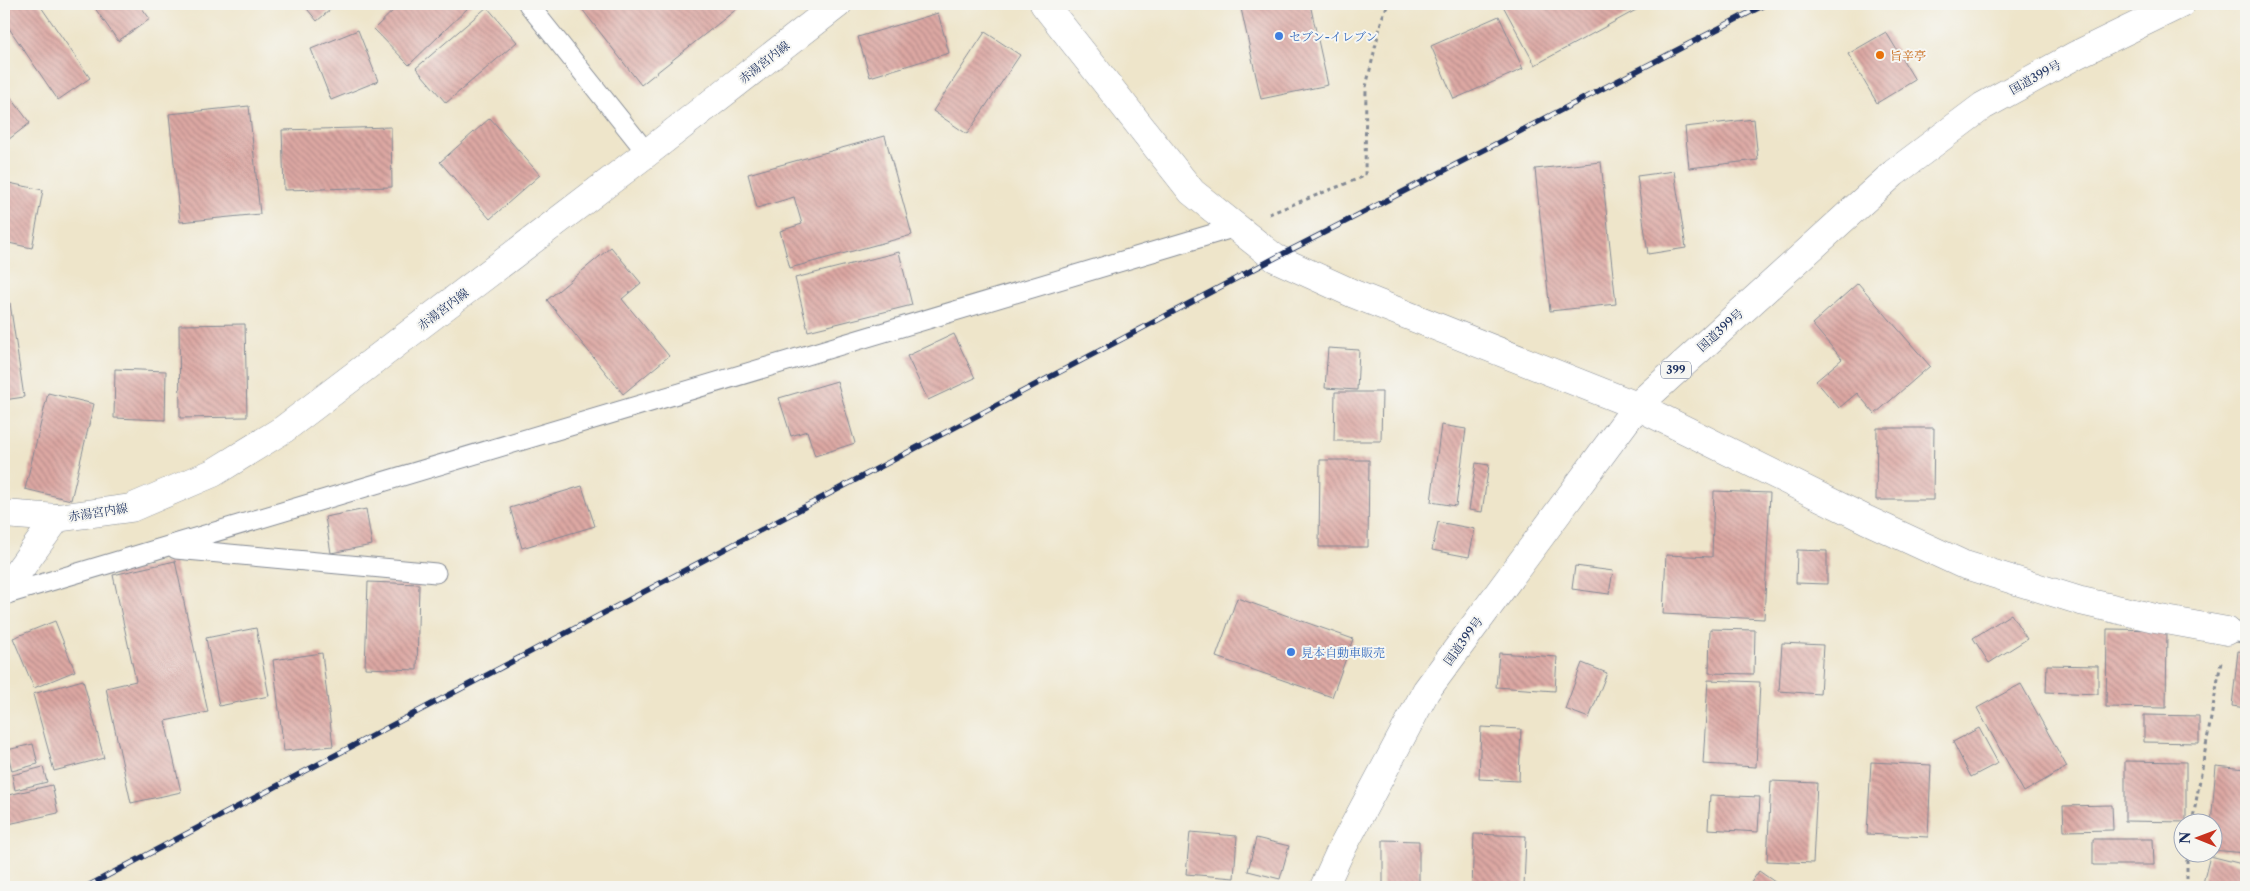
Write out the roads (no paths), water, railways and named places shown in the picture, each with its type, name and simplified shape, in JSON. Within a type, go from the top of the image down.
[{"type":"main road","name":"赤湯宮内線","points":[[4,514],[57,518],[131,508],[214,472],[284,429],[647,153],[838,4]]},
{"type":"main road","points":[[1044,4],[1192,192],[1275,258],[1354,294],[1637,406],[1867,520],[1962,564],[2081,600],[2155,618],[2236,632]]},
{"type":"main road","name":"国道399号","points":[[1324,887],[1339,854],[1426,691],[1637,406],[1894,173],[1982,106],[2076,55],[2181,4]]},
{"type":"main road","points":[[4,591],[57,518]]},
{"type":"lane","points":[[528,4],[647,153]]},
{"type":"lane","points":[[4,596],[1236,227]]},
{"type":"lane","points":[[165,548],[436,573]]},
{"type":"railway","points":[[86,887],[1275,258],[1766,4]]},
{"type":"place","name":"セブン-イレブン","points":[[1279,36]]},
{"type":"place","name":"旨辛亭","points":[[1880,55]]},
{"type":"place","name":"見本自動車販売","points":[[1291,652]]}]
